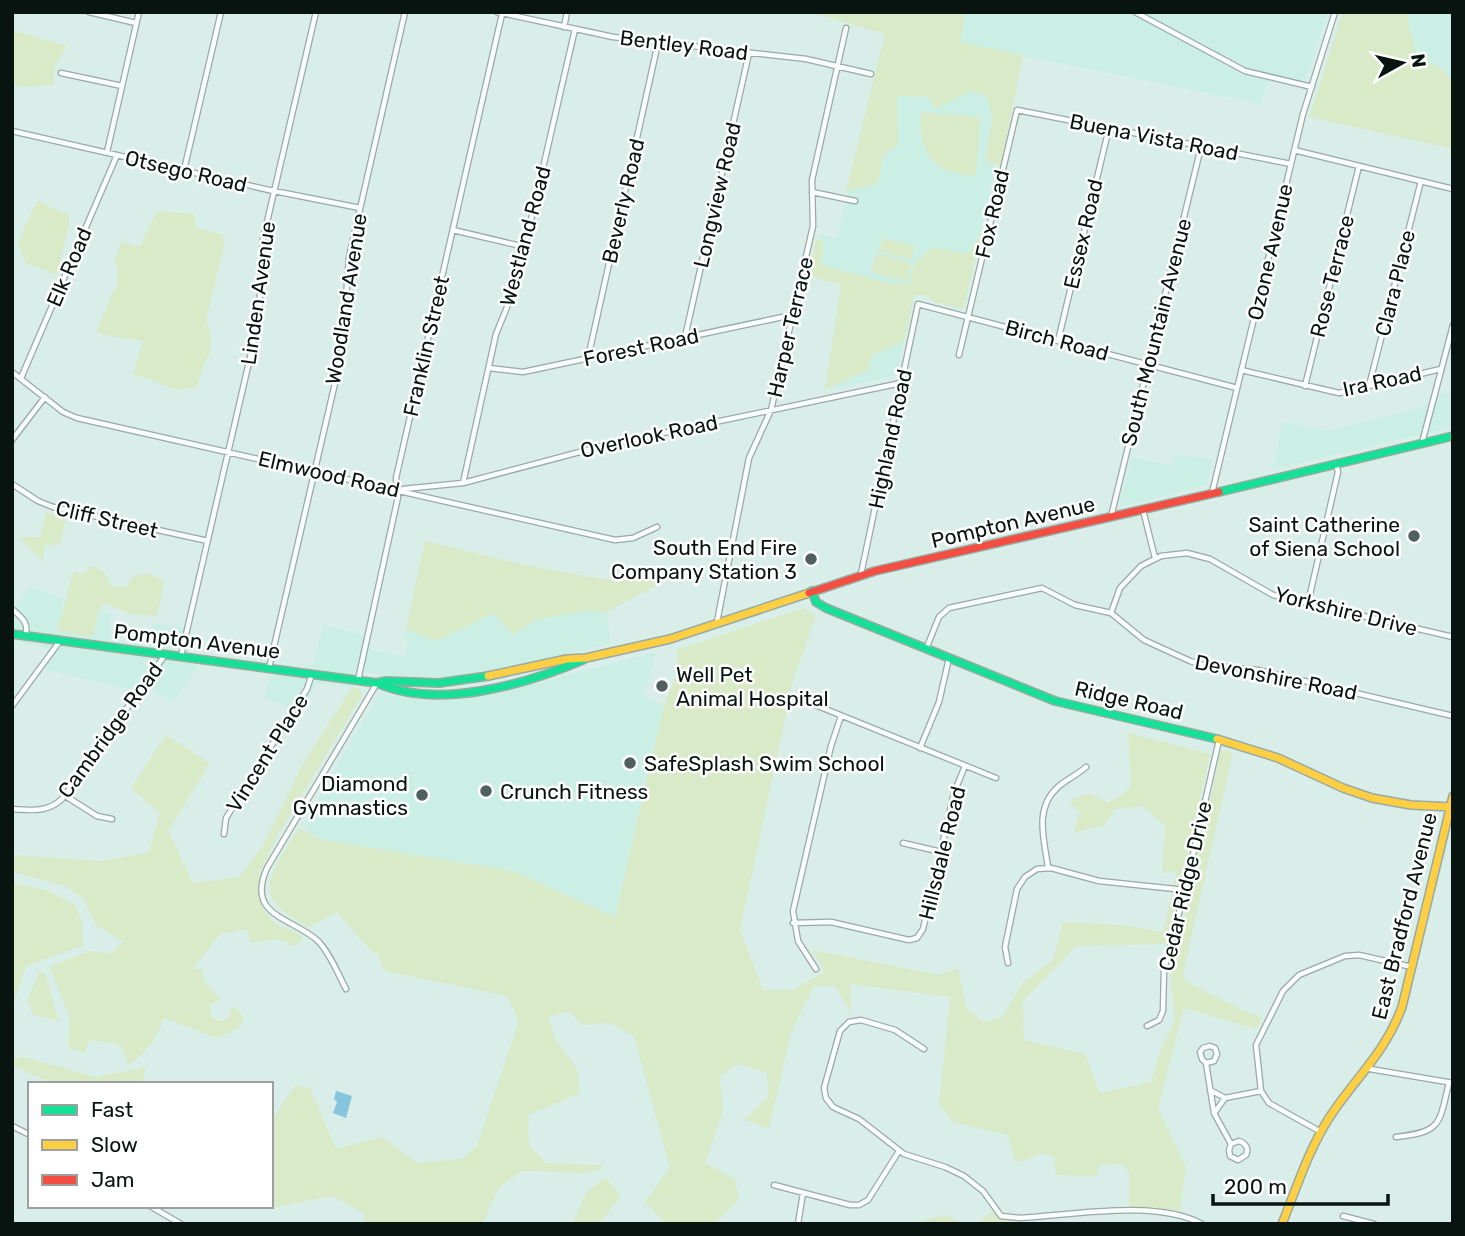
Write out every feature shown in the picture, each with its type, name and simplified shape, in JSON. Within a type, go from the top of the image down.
[{"type":"main road","name":"Pompton Avenue","points":[[12,634],[377,683],[439,683],[505,673],[567,659],[586,658],[670,639],[861,574],[1453,436]]},
{"type":"main road","name":"Ridge Road","points":[[812,591],[816,601],[826,608],[1066,704],[1219,739],[1278,758],[1365,796],[1398,804],[1451,807]]},
{"type":"main road","name":"Pompton Avenue","points":[[377,683],[385,689],[408,692],[474,692],[527,681],[568,668],[586,658]]},
{"type":"main road","name":"East Bradford Avenue","points":[[1282,1224],[1321,1132],[1348,1092],[1370,1069],[1395,1027],[1453,796]]},
{"type":"street","points":[[89,12],[136,23]]},
{"type":"street","points":[[107,152],[139,12]]},
{"type":"street","points":[[184,170],[221,12]]},
{"type":"street","name":"Linden Avenue","points":[[181,656],[257,325],[261,251],[316,12]]},
{"type":"street","name":"Woodland Avenue","points":[[269,668],[343,343],[347,269],[405,12]]},
{"type":"street","points":[[564,27],[568,12]]},
{"type":"street","points":[[1135,12],[1237,68],[1260,76],[1312,87]]},
{"type":"street","name":"Ozone Avenue","points":[[1211,494],[1294,150],[1335,12]]},
{"type":"street","name":"Bentley Road","points":[[500,13],[659,43],[806,59],[872,74]]},
{"type":"street","name":"Franklin Street","points":[[358,680],[398,498],[396,478],[500,13]]},
{"type":"street","name":"Harper Terrace","points":[[717,623],[750,454],[771,410],[813,226],[813,176],[846,27]]},
{"type":"street","name":"Westland Road","points":[[463,483],[498,328],[515,290],[575,29]]},
{"type":"street","name":"Beverly Road","points":[[588,358],[659,43]]},
{"type":"street","name":"Longview Road","points":[[685,337],[749,53]]},
{"type":"street","points":[[61,73],[122,86]]},
{"type":"street","name":"Buena Vista Road","points":[[1017,110],[1291,164]]},
{"type":"street","name":"Fox Road","points":[[959,355],[1017,110]]},
{"type":"street","name":"Essex Road","points":[[1058,341],[1109,128]]},
{"type":"street","name":"Otsego Road","points":[[12,131],[360,208]]},
{"type":"street","name":"South Mountain Avenue","points":[[1111,517],[1201,147]]},
{"type":"street","points":[[1294,150],[1453,189]]},
{"type":"street","name":"Elk Road","points":[[21,378],[117,155]]},
{"type":"street","name":"Rose Terrace","points":[[1305,386],[1359,166]]},
{"type":"street","name":"Clara Place","points":[[1369,386],[1422,181]]},
{"type":"street","points":[[812,192],[855,201]]},
{"type":"street","points":[[453,230],[525,247]]},
{"type":"street","name":"Birch Road","points":[[918,304],[1237,388]]},
{"type":"street","name":"Highland Road","points":[[861,574],[918,304]]},
{"type":"street","name":"Forest Road","points":[[489,368],[523,372],[792,315]]},
{"type":"street","points":[[1422,444],[1453,325]]},
{"type":"street","name":"Ira Road","points":[[1241,370],[1339,393],[1441,369]]},
{"type":"street","name":"Elmwood Road","points":[[12,372],[72,416],[615,540],[634,538],[657,527]]},
{"type":"street","name":"Overlook Road","points":[[397,489],[463,483],[606,445],[901,383]]},
{"type":"street","points":[[12,440],[45,397]]},
{"type":"street","points":[[1308,603],[1337,474],[1336,464]]},
{"type":"street","name":"Cliff Street","points":[[12,484],[53,508],[208,541]]},
{"type":"street","points":[[926,649],[939,617],[949,608],[1033,589],[1045,589],[1079,607],[1111,613],[1124,583],[1141,566],[1154,558],[1143,510]]},
{"type":"street","name":"Yorkshire Drive","points":[[1154,558],[1174,553],[1199,555],[1266,592],[1453,638]]},
{"type":"street","points":[[12,609],[26,622],[25,636]]},
{"type":"street","name":"Devonshire Road","points":[[1111,613],[1154,646],[1203,665],[1258,670],[1453,716]]},
{"type":"street","points":[[12,706],[60,641]]},
{"type":"street","name":"Cambridge Road","points":[[12,809],[47,808],[64,795],[165,654]]},
{"type":"street","points":[[920,748],[939,702],[949,658]]},
{"type":"street","name":"Vincent Place","points":[[224,834],[226,818],[307,689],[313,674]]},
{"type":"street","points":[[346,989],[320,943],[272,912],[264,899],[263,883],[267,868],[377,683]]},
{"type":"street","points":[[803,701],[996,778]]},
{"type":"street","points":[[816,969],[800,947],[793,923],[794,905],[831,746],[841,716]]},
{"type":"street","name":"Cedar Ridge Drive","points":[[1147,1026],[1159,1020],[1163,1011],[1164,970],[1219,739]]},
{"type":"street","name":"Hillsdale Road","points":[[793,923],[831,922],[909,940],[917,938],[923,929],[954,793],[965,766]]},
{"type":"street","points":[[1048,867],[1042,828],[1044,810],[1056,789],[1086,767]]},
{"type":"street","points":[[64,795],[97,816],[112,819]]},
{"type":"street","points":[[903,844],[941,852]]},
{"type":"street","points":[[1008,963],[1005,947],[1017,889],[1029,874],[1048,867],[1099,881],[1185,890]]},
{"type":"street","points":[[1321,1132],[1269,1103],[1261,1091],[1255,1050],[1283,991],[1294,978],[1338,958],[1352,955],[1412,967]]},
{"type":"street","points":[[924,1049],[895,1030],[861,1020],[849,1022],[840,1031],[824,1088],[827,1098],[833,1107],[859,1119],[898,1151],[958,1172],[983,1191],[1001,1216],[1021,1221],[1152,1209],[1189,1216],[1202,1224]]},
{"type":"street","points":[[1206,1063],[1214,1113],[1231,1144]]},
{"type":"street","points":[[1370,1069],[1451,1083],[1435,1126],[1420,1134],[1396,1138]]},
{"type":"street","points":[[1210,1090],[1225,1098],[1261,1091]]},
{"type":"street","points":[[1214,1113],[1225,1098]]},
{"type":"street","points":[[12,1126],[28,1134]]},
{"type":"street","points":[[1242,1142],[1248,1149],[1246,1156],[1241,1159],[1232,1158],[1228,1150],[1231,1144],[1242,1142]]},
{"type":"street","points":[[774,1185],[853,1206],[862,1204],[868,1200],[898,1151]]},
{"type":"street","points":[[798,1224],[803,1193]]},
{"type":"street","points":[[153,1208],[181,1224]]},
{"type":"street","points":[[1343,1216],[1374,1224]]},
{"type":"shaded area","points":[[961,12],[1328,12],[1306,80],[1268,81],[1261,104],[955,42]]},
{"type":"shaded area","points":[[965,12],[960,42],[1023,55],[1001,166],[985,161],[993,117],[986,96],[970,91],[935,109],[928,97],[897,96],[898,145],[883,156],[878,183],[846,192],[885,34],[816,14]]},
{"type":"shaded area","points":[[1343,12],[1409,12],[1408,22],[1416,55],[1444,70],[1453,85],[1453,149],[1309,117]]},
{"type":"shaded area","points":[[1409,12],[1453,12],[1453,85],[1444,70],[1416,56],[1408,22]]},
{"type":"shaded area","points":[[19,32],[67,46],[54,67],[54,85],[17,87],[12,81],[12,33]]},
{"type":"shaded area","points":[[884,38],[1017,66],[964,307],[960,309],[935,302],[922,294],[914,296],[896,375],[824,391],[844,307],[846,272],[813,263],[818,234],[837,238]]},
{"type":"shaded area","points":[[921,112],[980,117],[976,176],[949,171],[932,159],[922,139]]},
{"type":"shaded area","points":[[37,201],[69,215],[69,227],[56,275],[26,263],[18,242]]},
{"type":"shaded area","points":[[157,211],[194,214],[196,228],[223,235],[224,246],[206,320],[211,336],[210,351],[196,387],[177,390],[133,374],[143,341],[104,335],[96,331],[118,285],[118,267],[114,262],[122,242],[140,246]]},
{"type":"shaded area","points":[[982,232],[963,309],[935,302],[922,294],[914,296],[904,341],[872,355],[870,369],[825,390],[841,285],[809,275],[816,239],[823,241],[822,265],[892,284],[909,284],[915,263],[933,247],[968,253]]},
{"type":"shaded area","points":[[883,238],[915,247],[911,260],[879,251]]},
{"type":"shaded area","points":[[877,253],[912,264],[907,282],[871,272]]},
{"type":"shaded area","points":[[1442,392],[1453,395],[1453,427],[1274,469],[1282,422],[1327,431],[1424,407]]},
{"type":"shaded area","points":[[1174,455],[1213,459],[1207,485],[1122,507],[1120,504],[1132,457],[1172,466]]},
{"type":"shaded area","points":[[46,513],[66,516],[60,545],[45,545],[43,562],[19,537],[40,537]]},
{"type":"shaded area","points":[[425,541],[516,563],[601,579],[665,581],[606,612],[584,611],[535,620],[513,635],[494,613],[436,641],[406,629]]},
{"type":"shaded area","points":[[90,566],[104,573],[111,586],[126,587],[133,576],[147,573],[164,581],[157,616],[130,614],[104,603],[99,610],[93,637],[57,631],[73,572],[84,574]]},
{"type":"shaded area","points":[[30,587],[64,599],[58,631],[99,610],[111,614],[110,640],[150,645],[153,623],[193,628],[190,650],[198,667],[172,703],[155,689],[133,690],[46,670],[47,648],[15,641],[12,645],[12,604],[16,605]]},
{"type":"shaded area","points":[[803,608],[816,616],[793,681],[740,930],[763,990],[793,990],[825,972],[813,950],[939,975],[958,968],[967,1009],[984,1022],[1003,1016],[1023,982],[1053,960],[1063,922],[1121,925],[1163,932],[1177,871],[1162,873],[1165,826],[1142,806],[1115,809],[1104,825],[1073,833],[1080,813],[1069,801],[1089,793],[1109,803],[1131,788],[1128,733],[1210,754],[1165,944],[1076,946],[1023,1001],[1024,1040],[1085,1054],[1100,1093],[1151,1082],[1161,1049],[1175,1020],[1169,963],[1185,914],[1221,750],[1233,752],[1183,975],[1187,982],[1262,1017],[1256,1029],[1184,1008],[1158,1108],[1186,1167],[1179,1216],[1129,1211],[1129,1171],[1121,1164],[1100,1165],[1096,1176],[1056,1175],[1054,1157],[1044,1153],[1016,1163],[1008,1135],[953,1122],[939,1104],[950,997],[850,984],[852,1014],[835,986],[814,986],[791,1033],[769,1128],[744,1120],[768,1097],[767,1073],[737,1064],[720,1076],[723,1111],[705,1163],[735,1179],[739,1199],[714,1224],[666,1224],[645,1202],[670,1168],[634,1036],[610,1023],[582,1025],[569,1011],[548,1017],[556,1040],[577,1069],[580,1093],[528,1115],[529,1145],[546,1163],[604,1165],[598,1171],[522,1171],[499,1187],[482,1224],[363,1224],[365,1214],[333,1196],[273,1207],[273,1117],[295,1086],[310,1088],[336,1149],[382,1137],[417,1163],[462,1159],[477,1146],[519,1021],[507,996],[384,971],[378,954],[370,950],[337,912],[309,927],[289,916],[277,905],[271,894],[270,884],[273,872],[299,828],[323,840],[513,871],[615,917],[664,705],[677,673],[677,650]]},
{"type":"shaded area","points":[[584,611],[606,612],[611,643],[520,665],[451,676],[419,679],[356,671],[352,687],[316,683],[306,704],[288,707],[264,698],[271,676],[313,665],[323,625],[362,634],[371,650],[405,657],[408,641],[404,640],[406,629],[436,640],[494,613],[513,635],[535,620]]},
{"type":"shaded area","points":[[656,652],[644,696],[664,705],[615,917],[513,871],[323,840],[306,830],[305,820],[379,694],[424,699],[491,695]]},
{"type":"shaded area","points":[[352,687],[360,689],[362,695],[277,837],[260,872],[258,893],[265,912],[276,924],[304,939],[292,947],[279,940],[252,943],[246,929],[220,934],[193,968],[202,970],[205,982],[220,999],[210,1005],[211,1016],[218,1021],[223,1020],[228,1018],[231,1008],[234,1007],[244,1017],[239,1028],[217,1038],[164,1018],[150,1044],[129,1065],[119,1044],[90,1040],[84,1053],[68,1047],[70,1018],[49,967],[89,951],[112,954],[123,941],[96,925],[83,898],[65,886],[12,872],[12,855],[102,861],[149,852],[160,813],[131,788],[166,735],[210,763],[168,831],[193,883],[239,877],[262,847],[301,767]]},
{"type":"shaded area","points":[[12,883],[49,891],[75,905],[82,923],[83,946],[26,966],[12,1009]]},
{"type":"shaded area","points":[[39,972],[45,973],[59,1021],[34,1015],[27,1002]]},
{"type":"shaded area","points":[[24,1057],[96,1077],[146,1067],[142,1082],[49,1082],[12,1066],[12,1059]]},
{"type":"shaded area","points":[[605,1177],[621,1196],[599,1224],[572,1224],[587,1192]]},
{"type":"shaded area","points":[[995,1210],[1014,1220],[1013,1224],[976,1224]]},
{"type":"shaded area","points":[[946,1215],[966,1224],[911,1224]]},
{"type":"water","points":[[336,1091],[352,1096],[346,1118],[333,1113],[337,1102],[334,1099]]},
{"type":"traffic: fast","points":[[1219,492],[1453,436]]},
{"type":"traffic: fast","points":[[812,591],[816,602],[826,608],[1055,701],[1217,739]]},
{"type":"traffic: fast","points":[[12,634],[377,683],[439,683],[488,676]]},
{"type":"traffic: fast","points":[[377,683],[401,691],[427,694],[481,691],[534,678],[583,660]]},
{"type":"traffic: slow","points":[[488,676],[670,639],[809,593]]},
{"type":"traffic: slow","points":[[1217,739],[1278,758],[1343,788],[1372,798],[1411,805],[1453,807]]},
{"type":"traffic: slow","points":[[1282,1224],[1323,1128],[1379,1051],[1402,1007],[1453,796]]},
{"type":"traffic: jam","points":[[809,593],[875,571],[1219,492]]},
{"type":"place","name":"Saint Catherine of Siena School","points":[[1414,536]]},
{"type":"place","name":"South End Fire Company Station 3","points":[[811,559]]},
{"type":"place","name":"Well Pet Animal Hospital","points":[[662,686]]},
{"type":"place","name":"SafeSplash Swim School","points":[[630,763]]},
{"type":"place","name":"Crunch Fitness","points":[[486,791]]},
{"type":"place","name":"Diamond Gymnastics","points":[[422,795]]}]
